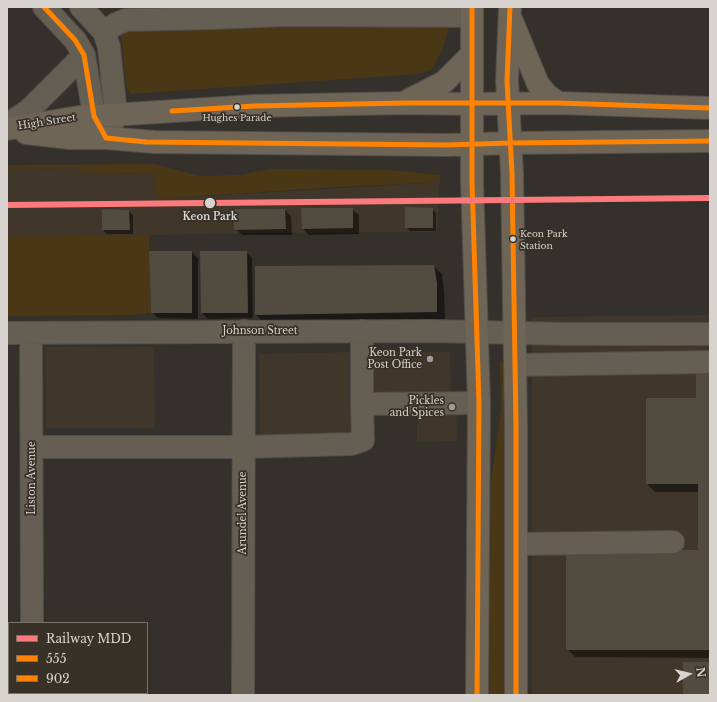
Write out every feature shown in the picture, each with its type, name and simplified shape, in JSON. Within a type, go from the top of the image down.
[{"type":"main road","points":[[472,12],[471,144],[479,403],[477,695]]},
{"type":"main road","points":[[510,12],[538,84],[547,95],[558,103]]},
{"type":"main road","points":[[510,12],[508,81],[515,365],[516,695]]},
{"type":"main road","points":[[405,103],[444,82],[472,54]]},
{"type":"main road","name":"High Street","points":[[7,130],[80,117],[232,107],[405,103],[558,103],[710,108]]},
{"type":"main road","name":"High Street","points":[[7,130],[70,138],[106,138],[146,142],[471,144],[510,142],[710,141]]},
{"type":"street","points":[[44,7],[75,40],[84,55],[94,116],[106,138]]},
{"type":"street","points":[[81,7],[104,32],[109,47],[116,115],[106,138]]},
{"type":"street","points":[[104,32],[116,24],[126,20],[212,13],[285,15],[472,12]]},
{"type":"street","name":"High Street","points":[[7,125],[29,110],[84,55]]},
{"type":"street","name":"Arundel Avenue","points":[[243,695],[244,331]]},
{"type":"street","points":[[32,447],[243,447],[352,444],[363,440],[362,331]]},
{"type":"street","name":"Johnson Street","points":[[7,333],[431,331],[514,334],[710,334]]},
{"type":"street","name":"Liston Avenue","points":[[31,333],[32,622]]},
{"type":"street","points":[[515,365],[710,362]]},
{"type":"street","points":[[362,404],[479,403]]},
{"type":"street","points":[[516,544],[673,542]]},
{"type":"shaded area","points":[[449,27],[442,50],[432,69],[419,74],[130,94],[126,87],[121,35],[124,29]]},
{"type":"shaded area","points":[[155,164],[200,176],[240,175],[270,169],[390,170],[441,175],[440,178],[425,183],[338,187],[158,199],[154,173],[83,174],[77,168],[7,169],[7,165]]},
{"type":"shaded area","points":[[77,168],[83,174],[155,173],[158,199],[425,183],[440,178],[437,232],[254,233],[7,238],[7,169]]},
{"type":"shaded area","points":[[149,235],[151,313],[132,315],[7,316],[7,237]]},
{"type":"shaded area","points":[[710,315],[710,695],[532,695],[532,317]]},
{"type":"shaded area","points":[[45,347],[154,347],[155,428],[46,428]]},
{"type":"shaded area","points":[[357,352],[358,434],[260,435],[259,354]]},
{"type":"shaded area","points":[[367,352],[450,352],[451,392],[367,393]]},
{"type":"shaded area","points":[[500,361],[507,362],[507,695],[489,695],[491,482],[501,409]]},
{"type":"shaded area","points":[[456,400],[457,441],[417,442],[417,401]]},
{"type":"building","points":[[405,207],[433,208],[433,228],[405,228]]},
{"type":"building","points":[[301,208],[353,208],[353,228],[302,229]]},
{"type":"building","points":[[102,209],[129,210],[130,230],[102,230]]},
{"type":"building","points":[[234,209],[285,209],[286,229],[234,230]]},
{"type":"building","points":[[149,251],[192,251],[192,313],[151,313]]},
{"type":"building","points":[[200,251],[247,251],[248,313],[201,313]]},
{"type":"building","points":[[434,265],[437,283],[437,312],[255,315],[255,266]]},
{"type":"building","points":[[696,365],[710,365],[710,650],[566,650],[566,549],[698,550],[698,484],[646,484],[646,398],[696,398]]},
{"type":"building","points":[[683,662],[710,662],[710,695],[683,695]]},
{"type":"rail line","name":"MDD","points":[[7,205],[710,198]]},
{"type":"transit line","name":"555","points":[[44,7],[75,40],[84,55],[94,116],[106,138],[146,142],[447,145],[710,141]]},
{"type":"transit line","name":"902","points":[[472,7],[472,181],[479,403],[477,695]]},
{"type":"transit line","name":"902","points":[[510,7],[507,81],[512,173],[516,426],[516,695]]},
{"type":"transit line","name":"555","points":[[172,111],[254,106],[405,103],[558,103],[710,108]]},
{"type":"place","name":"Hughes Parade","points":[[237,107]]},
{"type":"place","name":"Keon Park","points":[[210,203]]},
{"type":"place","name":"Keon Park Station","points":[[513,239]]},
{"type":"place","name":"Keon Park Post Office","points":[[430,359]]},
{"type":"place","name":"Pickles and Spices","points":[[452,407]]}]
